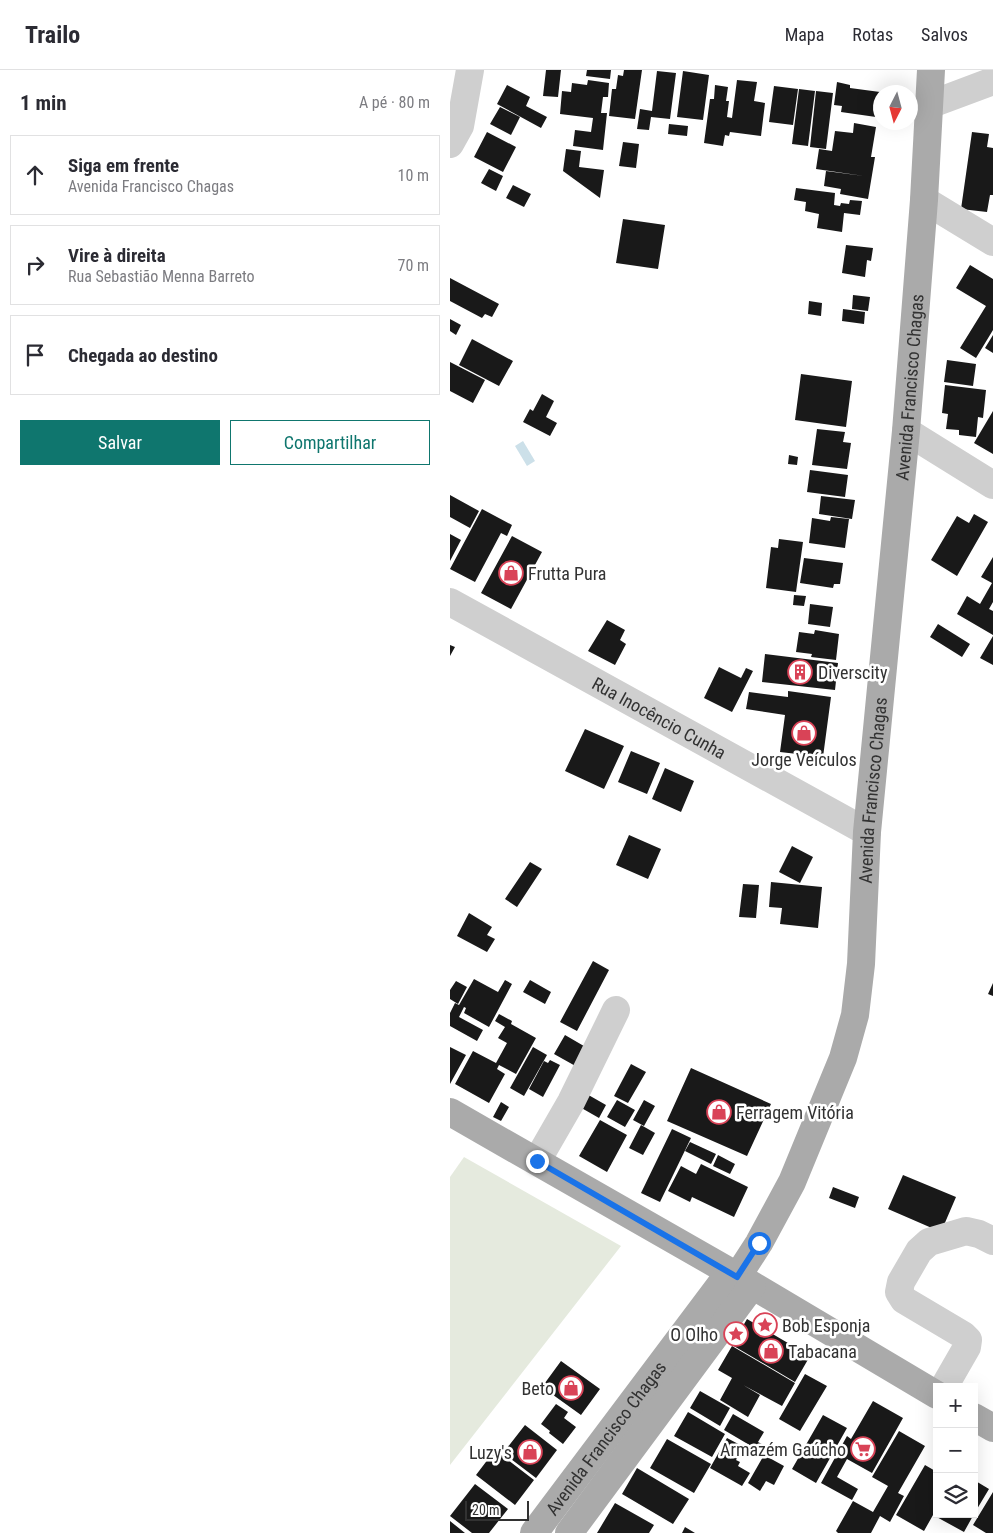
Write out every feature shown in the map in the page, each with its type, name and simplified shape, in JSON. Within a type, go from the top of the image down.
[{"type":"main road","name":"Avenida Francisco Chagas","points":[[569,1533],[740,1278],[792,1182],[843,1058],[855,1015],[860,972],[868,832],[906,431],[924,200],[931,70]]},
{"type":"main road","points":[[450,1112],[740,1278],[933,1393]]},
{"type":"main road","name":"Avenida Francisco Chagas","points":[[534,1533],[740,1278]]},
{"type":"main road","points":[[978,1419],[993,1428]]},
{"type":"street","points":[[450,144],[460,126],[470,70]]},
{"type":"street","points":[[929,105],[993,81]]},
{"type":"street","points":[[924,200],[993,242]]},
{"type":"street","points":[[906,431],[993,485]]},
{"type":"street","name":"Rua Inocêncio Cunha","points":[[450,602],[868,832]]},
{"type":"street","points":[[537,1161],[571,1102],[616,1010]]},
{"type":"street","points":[[946,1383],[967,1347],[968,1340],[963,1335],[904,1300],[899,1292],[901,1282],[919,1251],[929,1242],[966,1231],[979,1234],[993,1241]]},
{"type":"shaded area","points":[[464,1157],[621,1246],[450,1465],[450,1177]]},
{"type":"water","points":[[523,441],[535,461],[527,466],[515,446]]},
{"type":"building","points":[[546,70],[561,70],[558,97],[543,96]]},
{"type":"building","points":[[587,70],[611,70],[610,79],[586,76]]},
{"type":"building","points":[[624,70],[642,70],[635,119],[609,116],[612,89],[616,89],[618,75],[623,76]]},
{"type":"building","points":[[657,71],[676,73],[670,119],[651,117],[649,130],[637,129],[640,109],[652,111]]},
{"type":"building","points":[[683,71],[709,75],[703,120],[677,117]]},
{"type":"building","points":[[588,80],[609,83],[608,97],[603,97],[601,113],[607,113],[603,150],[573,146],[575,130],[591,132],[593,118],[560,114],[562,91],[571,92],[572,83],[587,85]]},
{"type":"building","points":[[737,80],[757,82],[754,101],[765,103],[761,136],[730,132],[729,136],[725,135],[723,146],[704,143],[710,99],[714,99],[715,85],[728,87],[726,101],[729,101],[727,117],[732,118]]},
{"type":"building","points":[[837,82],[850,85],[850,88],[873,91],[873,117],[841,112],[842,106],[834,105]]},
{"type":"building","points":[[507,85],[530,97],[526,106],[547,117],[541,128],[497,104]]},
{"type":"building","points":[[774,86],[798,89],[793,125],[769,122]]},
{"type":"building","points":[[799,89],[815,91],[808,146],[792,144]]},
{"type":"building","points":[[816,91],[833,93],[826,149],[810,147]]},
{"type":"building","points":[[500,107],[520,117],[511,135],[490,124]]},
{"type":"building","points":[[854,123],[873,126],[873,130],[876,130],[871,157],[875,157],[868,199],[840,194],[841,189],[824,186],[826,171],[864,176],[816,169],[819,149],[832,151],[835,131],[853,133]]},
{"type":"building","points":[[669,124],[688,126],[687,136],[668,134]]},
{"type":"building","points":[[487,132],[516,147],[503,172],[474,157]]},
{"type":"building","points":[[972,132],[989,134],[987,147],[993,148],[993,195],[990,195],[987,212],[961,209]]},
{"type":"building","points":[[623,142],[639,144],[636,168],[619,166]]},
{"type":"building","points":[[566,149],[581,151],[579,167],[604,170],[600,198],[563,171]]},
{"type":"building","points":[[489,169],[503,176],[496,191],[481,183]]},
{"type":"building","points":[[513,185],[531,194],[524,207],[506,198]]},
{"type":"building","points":[[796,188],[835,193],[834,205],[840,206],[841,203],[849,204],[850,200],[862,201],[860,215],[844,213],[842,232],[817,228],[819,214],[805,211],[806,202],[794,200]]},
{"type":"building","points":[[623,219],[665,225],[658,269],[616,263]]},
{"type":"building","points":[[846,245],[873,248],[871,261],[867,260],[865,277],[842,273]]},
{"type":"building","points":[[970,265],[993,279],[993,330],[976,358],[960,348],[986,306],[956,288]]},
{"type":"building","points":[[450,278],[499,304],[492,317],[485,314],[482,318],[450,301]]},
{"type":"building","points":[[853,295],[870,297],[868,311],[852,309]]},
{"type":"building","points":[[809,301],[822,303],[821,316],[808,314]]},
{"type":"building","points":[[843,309],[865,312],[864,324],[842,321]]},
{"type":"building","points":[[450,319],[461,325],[456,335],[450,331]]},
{"type":"building","points":[[993,335],[993,353],[985,348]]},
{"type":"building","points":[[472,339],[513,361],[499,386],[459,365]]},
{"type":"building","points":[[947,360],[976,364],[973,386],[944,382]]},
{"type":"building","points":[[450,362],[485,380],[473,403],[450,391]]},
{"type":"building","points":[[801,374],[852,381],[846,427],[795,420]]},
{"type":"building","points":[[945,385],[986,390],[983,418],[978,417],[976,437],[959,435],[959,430],[946,429],[948,414],[942,413]]},
{"type":"building","points":[[542,394],[554,401],[546,417],[557,423],[550,436],[523,422],[530,409],[533,411]]},
{"type":"building","points":[[993,411],[993,454],[974,443]]},
{"type":"building","points":[[817,429],[845,432],[843,442],[851,443],[847,469],[812,465]]},
{"type":"building","points":[[789,455],[798,457],[797,465],[788,464]]},
{"type":"building","points":[[810,470],[848,475],[845,497],[807,492]]},
{"type":"building","points":[[450,495],[479,511],[470,528],[450,517]]},
{"type":"building","points":[[821,496],[855,500],[852,519],[819,514]]},
{"type":"building","points":[[482,509],[512,525],[507,536],[501,533],[475,582],[450,569]]},
{"type":"building","points":[[974,514],[988,522],[957,576],[931,560],[957,516],[969,523]]},
{"type":"building","points":[[831,517],[849,519],[845,548],[809,543],[812,518],[830,521]]},
{"type":"building","points":[[450,534],[461,540],[450,561]]},
{"type":"building","name":"Frutta Pura","points":[[512,536],[542,552],[511,609],[481,593]]},
{"type":"building","points":[[779,539],[803,542],[796,592],[766,588],[771,547],[778,548]]},
{"type":"building","points":[[993,557],[993,602],[989,609],[993,611],[993,635],[957,614],[967,596],[980,604],[992,583],[981,577]]},
{"type":"building","points":[[804,558],[843,563],[840,584],[834,584],[833,588],[800,583]]},
{"type":"building","points":[[794,595],[806,596],[804,606],[793,605]]},
{"type":"building","points":[[810,604],[833,607],[830,627],[808,624]]},
{"type":"building","points":[[607,620],[625,630],[620,640],[626,644],[615,665],[588,651]]},
{"type":"building","points":[[938,624],[970,644],[962,657],[930,637]]},
{"type":"building","points":[[815,630],[839,634],[836,660],[811,657],[812,654],[796,652],[799,632],[814,634]]},
{"type":"building","points":[[993,636],[993,665],[980,658]]},
{"type":"building","points":[[450,645],[455,647],[450,656]]},
{"type":"building","name":"Diverscity","points":[[765,654],[838,663],[835,690],[762,682]]},
{"type":"building","points":[[719,667],[741,678],[746,668],[753,671],[732,712],[704,698]]},
{"type":"building","name":"Jorge Veículos","points":[[788,691],[831,697],[823,757],[780,752],[785,715],[746,709],[749,692],[788,697]]},
{"type":"building","points":[[585,729],[624,746],[604,789],[565,771]]},
{"type":"building","points":[[631,751],[660,763],[647,794],[618,782]]},
{"type":"building","points":[[665,768],[694,781],[681,812],[652,799]]},
{"type":"building","points":[[629,835],[661,849],[648,879],[616,865]]},
{"type":"building","points":[[792,846],[813,857],[800,883],[779,872]]},
{"type":"building","points":[[530,862],[542,869],[517,907],[505,899]]},
{"type":"building","points":[[771,882],[822,887],[818,928],[780,924],[782,908],[769,907]]},
{"type":"building","points":[[743,884],[759,885],[756,918],[739,917]]},
{"type":"building","points":[[469,913],[492,927],[487,935],[495,939],[487,952],[457,936]]},
{"type":"building","points":[[593,961],[609,970],[577,1031],[560,1022]]},
{"type":"building","points":[[474,979],[498,992],[505,980],[512,984],[489,1027],[464,1013],[466,1008],[464,1007],[459,1017],[483,1030],[477,1041],[450,1026],[450,1013],[455,1003],[459,1005]]},
{"type":"building","points":[[530,980],[551,992],[545,1004],[523,992]]},
{"type":"building","points":[[456,981],[467,987],[458,1004],[450,999],[450,990]]},
{"type":"building","points":[[993,983],[993,996],[988,994]]},
{"type":"building","points":[[499,1014],[512,1021],[511,1024],[536,1038],[516,1074],[499,1065],[497,1069],[505,1074],[489,1103],[455,1084],[473,1051],[496,1063],[507,1043],[498,1038],[505,1027],[495,1021]]},
{"type":"building","points":[[565,1035],[589,1049],[579,1068],[554,1054]]},
{"type":"building","points":[[450,1047],[466,1055],[450,1084]]},
{"type":"building","points":[[533,1047],[547,1055],[524,1096],[510,1088]]},
{"type":"building","points":[[550,1060],[560,1065],[543,1097],[529,1089],[544,1061],[548,1063]]},
{"type":"building","points":[[631,1064],[646,1072],[628,1103],[614,1096]]},
{"type":"building","name":"Ferragem Vitória","points":[[691,1068],[771,1104],[747,1156],[667,1121]]},
{"type":"building","points":[[585,1093],[606,1105],[599,1118],[578,1106]]},
{"type":"building","points":[[617,1100],[635,1110],[625,1127],[607,1117]]},
{"type":"building","points":[[644,1100],[655,1106],[644,1126],[633,1120]]},
{"type":"building","points":[[501,1102],[509,1107],[501,1121],[493,1117]]},
{"type":"building","points":[[600,1120],[627,1135],[607,1172],[579,1156]]},
{"type":"building","points":[[641,1125],[655,1133],[643,1155],[629,1148]]},
{"type":"building","points":[[672,1129],[691,1138],[660,1202],[641,1193]]},
{"type":"building","points":[[690,1142],[716,1154],[711,1164],[685,1151]]},
{"type":"building","points":[[718,1155],[735,1164],[730,1174],[713,1166]]},
{"type":"building","points":[[701,1164],[748,1187],[734,1217],[692,1197],[690,1202],[668,1191],[681,1166],[696,1174]]},
{"type":"building","points":[[903,1175],[956,1197],[941,1232],[888,1209]]},
{"type":"building","points":[[833,1187],[859,1197],[855,1208],[829,1198]]},
{"type":"building","name":"Tabacana","points":[[747,1319],[810,1356],[795,1382],[732,1345]]},
{"type":"building","points":[[732,1346],[795,1383],[782,1406],[743,1385],[760,1395],[748,1417],[720,1400],[732,1378],[718,1370]]},
{"type":"building","name":"Beto","points":[[561,1361],[600,1389],[581,1415],[542,1387]]},
{"type":"building","points":[[805,1374],[827,1386],[800,1431],[779,1419]]},
{"type":"building","points":[[700,1391],[730,1408],[720,1426],[690,1408]]},
{"type":"building","name":"Armazém Gaúcho","points":[[873,1401],[903,1418],[872,1473],[847,1459],[837,1477],[858,1489],[852,1500],[821,1483],[847,1436],[851,1439]]},
{"type":"building","points":[[556,1404],[568,1412],[564,1418],[576,1427],[563,1444],[541,1424]]},
{"type":"building","points":[[688,1412],[725,1434],[712,1457],[674,1436]]},
{"type":"building","points":[[733,1414],[764,1432],[758,1442],[767,1447],[763,1453],[724,1430]]},
{"type":"building","points":[[823,1415],[847,1428],[816,1483],[792,1469]]},
{"type":"building","name":"Luzy's","points":[[525,1425],[557,1450],[536,1478],[503,1453]]},
{"type":"building","points":[[899,1431],[925,1446],[898,1493],[904,1496],[890,1522],[880,1516],[871,1533],[838,1533],[836,1531],[853,1501],[873,1512],[888,1486],[872,1477]]},
{"type":"building","points":[[727,1438],[744,1447],[736,1460],[740,1462],[738,1466],[750,1473],[742,1486],[710,1468]]},
{"type":"building","points":[[667,1439],[711,1464],[694,1493],[650,1468]]},
{"type":"building","points":[[495,1450],[534,1480],[515,1505],[476,1475]]},
{"type":"building","points":[[764,1455],[784,1466],[774,1485],[766,1481],[760,1491],[748,1483]]},
{"type":"building","points":[[925,1465],[933,1470],[933,1515],[924,1531],[896,1515]]},
{"type":"building","points":[[637,1468],[689,1499],[673,1524],[622,1494]]},
{"type":"building","points":[[978,1482],[989,1489],[978,1507]]},
{"type":"building","points":[[475,1484],[508,1509],[489,1533],[472,1533],[450,1516]]},
{"type":"building","points":[[993,1492],[993,1533],[986,1533],[973,1525]]},
{"type":"building","points":[[615,1503],[654,1525],[649,1533],[597,1533]]},
{"type":"building","points":[[938,1518],[972,1518],[964,1532]]},
{"type":"building","points":[[450,1521],[465,1533],[450,1533]]},
{"type":"building","points":[[685,1527],[695,1533],[682,1533]]},
{"type":"place","name":"Frutta Pura","points":[[511,573]]},
{"type":"place","name":"Diverscity","points":[[800,672]]},
{"type":"place","name":"Jorge Veículos","points":[[804,733]]},
{"type":"place","name":"Ferragem Vitória","points":[[719,1112]]},
{"type":"place","name":"Bob Esponja","points":[[765,1325]]},
{"type":"place","name":"O Olho","points":[[736,1334]]},
{"type":"place","name":"Tabacana","points":[[771,1351]]},
{"type":"place","name":"Beto","points":[[571,1388]]},
{"type":"place","name":"Armazém Gaúcho","points":[[863,1449]]},
{"type":"place","name":"Luzy's","points":[[530,1452]]},
{"type":"route","points":[[537,1161],[737,1277],[759,1243]]}]
